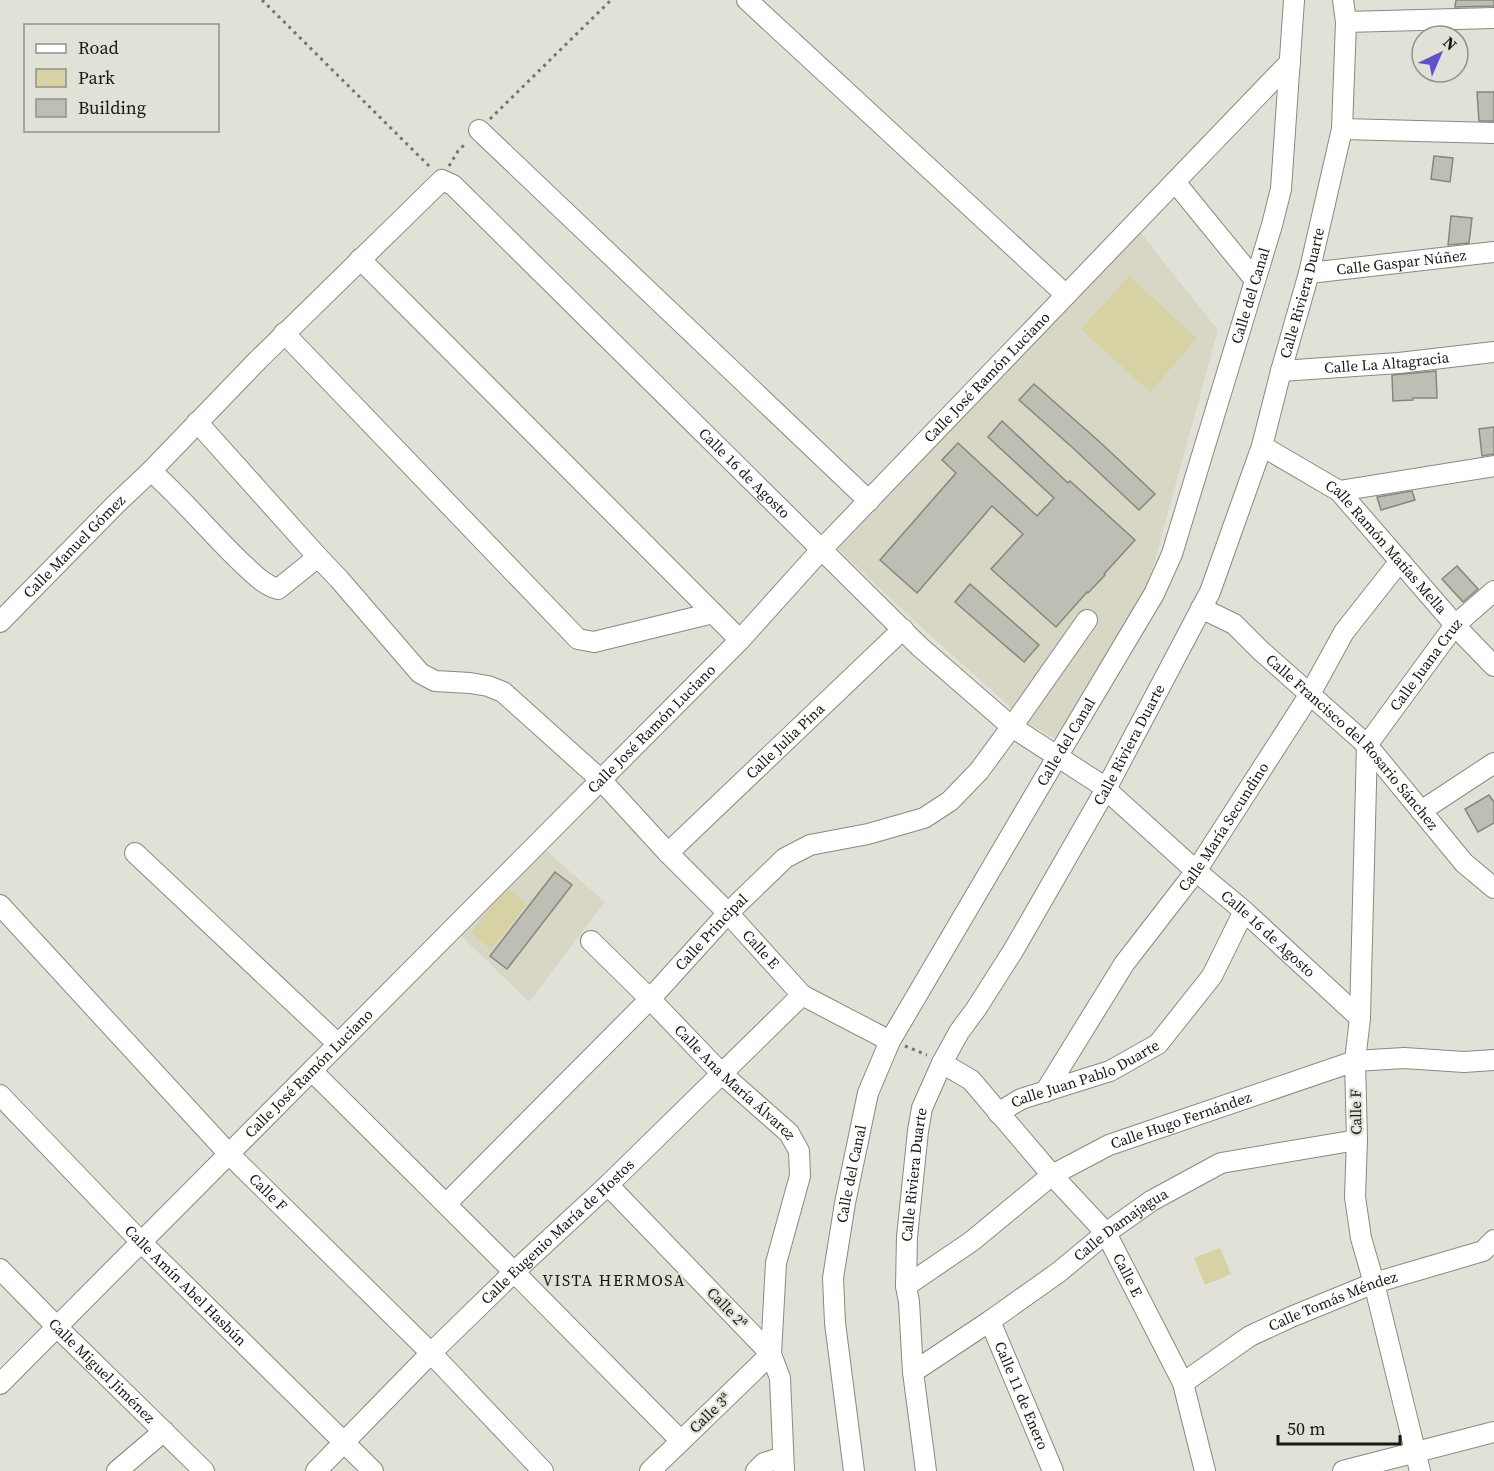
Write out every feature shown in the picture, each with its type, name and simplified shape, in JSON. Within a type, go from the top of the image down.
[{"type":"street","points":[[747,0],[1066,295]]},
{"type":"street","name":"Calle del Canal","points":[[854,1471],[835,1323],[833,1278],[845,1203],[868,1093],[894,1042],[1148,605],[1172,554],[1256,280],[1281,189],[1294,0]]},
{"type":"street","name":"Calle Riviera Duarte","points":[[926,1471],[913,1372],[906,1286],[907,1237],[922,1108],[938,1060],[976,1009],[1013,951],[1210,592],[1262,446],[1309,273],[1342,129],[1346,22],[1343,0]]},
{"type":"street","points":[[1346,22],[1494,18]]},
{"type":"street","name":"Calle José Ramón Luciano","points":[[0,1384],[740,640],[821,550],[1290,62]]},
{"type":"street","points":[[1342,129],[1494,133]]},
{"type":"street","points":[[479,130],[868,501]]},
{"type":"street","name":"Calle Manuel Gómez","points":[[0,622],[151,471],[284,333],[442,180]]},
{"type":"street","name":"Calle 16 de Agosto","points":[[442,180],[453,185],[920,647],[1012,727],[1103,787],[1244,911],[1360,1018]]},
{"type":"street","points":[[1175,182],[1256,280]]},
{"type":"street","name":"Calle Gaspar Núñez","points":[[1309,273],[1494,252]]},
{"type":"street","points":[[360,259],[740,640]]},
{"type":"street","points":[[284,333],[578,639],[594,642],[714,613]]},
{"type":"street","name":"Calle La Altagracia","points":[[1281,371],[1399,363],[1494,352]]},
{"type":"street","name":"Calle E","points":[[197,422],[339,579],[420,673],[435,681],[488,686],[503,692],[601,780],[668,853],[728,913],[802,995],[894,1042]]},
{"type":"street","name":"Calle Ramón Matías Mella","points":[[1262,446],[1339,491],[1455,625],[1494,666]]},
{"type":"street","points":[[1339,491],[1494,466]]},
{"type":"street","points":[[151,471],[170,487],[226,548],[267,586],[278,589],[318,557]]},
{"type":"street","name":"Calle María Secundino","points":[[1045,1092],[1124,964],[1196,871],[1310,694],[1344,632],[1400,561]]},
{"type":"street","name":"Calle Juana Cruz","points":[[1367,745],[1455,625],[1494,591]]},
{"type":"street","name":"Calle Francisco del Rosario Sánchez","points":[[1202,608],[1234,624],[1367,745],[1464,863],[1494,888]]},
{"type":"street","name":"Calle Principal","points":[[446,1204],[650,999],[728,913],[785,858],[810,845],[868,834],[924,818],[950,801],[979,771],[1087,620]]},
{"type":"street","name":"Calle Julia Pina","points":[[668,853],[903,629]]},
{"type":"street","name":"Calle F","points":[[1367,745],[1360,1018],[1355,1061],[1357,1140],[1355,1197],[1361,1238],[1417,1462]]},
{"type":"street","points":[[1421,811],[1494,763]]},
{"type":"street","points":[[135,853],[338,1044]]},
{"type":"street","name":"Calle F","points":[[0,905],[229,1154],[431,1353],[543,1471]]},
{"type":"street","name":"Calle Juan Pablo Duarte","points":[[998,1113],[1021,1099],[1110,1071],[1158,1044],[1212,976],[1244,911]]},
{"type":"street","name":"Calle Ana María Álvarez","points":[[591,941],[722,1074],[789,1133],[799,1151],[800,1176],[776,1263],[771,1354],[780,1378],[784,1464]]},
{"type":"street","name":"Calle Eugenio María de Hostos","points":[[316,1471],[431,1353],[608,1185],[802,995]]},
{"type":"street","name":"Calle Hugo Fernández","points":[[906,1286],[972,1241],[1052,1175],[1109,1145],[1355,1061],[1404,1058],[1464,1062],[1494,1059]]},
{"type":"street","name":"Calle E","points":[[938,1060],[971,1080],[1052,1175],[1106,1233],[1183,1383],[1205,1471]]},
{"type":"street","points":[[312,1071],[681,1441]]},
{"type":"street","name":"Calle Amín Abel Hasbún","points":[[0,1095],[141,1242],[374,1471]]},
{"type":"street","name":"Calle Damajagua","points":[[913,1372],[1059,1272],[1106,1233],[1151,1201],[1221,1162],[1357,1140]]},
{"type":"street","name":"Calle 2ª","points":[[608,1185],[771,1354]]},
{"type":"street","name":"Calle Tomás Méndez","points":[[1183,1383],[1250,1336],[1374,1283],[1483,1251],[1494,1240]]},
{"type":"street","name":"Calle Miguel Jiménez","points":[[0,1269],[204,1471]]},
{"type":"street","name":"Calle 11 de Enero","points":[[990,1321],[1053,1471]]},
{"type":"street","name":"Calle 3ª","points":[[650,1471],[771,1354]]},
{"type":"street","points":[[117,1471],[164,1431]]},
{"type":"street","points":[[1343,1471],[1417,1462],[1494,1432]]},
{"type":"street","points":[[756,1471],[764,1463],[784,1464]]},
{"type":"path","points":[[262,0],[442,180],[458,151],[611,0]]},
{"type":"path","points":[[894,1042],[938,1060]]},
{"type":"shaded area","points":[[1140,232],[1218,330],[1149,582],[1056,739],[1029,724],[837,548]]},
{"type":"shaded area","points":[[541,846],[605,902],[529,1002],[459,934]]},
{"type":"green space","points":[[1129,276],[1197,338],[1150,392],[1081,329]]},
{"type":"green space","points":[[506,887],[527,904],[491,949],[471,933]]},
{"type":"green space","points":[[1220,1248],[1231,1274],[1205,1285],[1194,1258]]},
{"type":"building","points":[[1456,0],[1494,0],[1494,6],[1455,7]]},
{"type":"building","points":[[1477,92],[1494,92],[1494,121],[1479,121]]},
{"type":"building","points":[[1434,156],[1453,158],[1450,182],[1431,179]]},
{"type":"building","points":[[1451,216],[1472,218],[1469,243],[1448,245]]},
{"type":"building","points":[[1436,371],[1437,398],[1393,401],[1392,375]]},
{"type":"building","points":[[1034,384],[1155,494],[1139,510],[1019,400]]},
{"type":"building","points":[[1002,421],[1068,483],[1070,481],[1135,540],[1056,627],[991,569],[1023,534],[992,506],[917,593],[880,560],[956,473],[942,460],[958,443],[1037,516],[1054,498],[988,437]]},
{"type":"building","points":[[1494,427],[1494,454],[1482,456],[1479,429]]},
{"type":"building","points":[[1412,491],[1415,500],[1381,510],[1377,497]]},
{"type":"building","points":[[1457,566],[1478,589],[1463,602],[1442,579]]},
{"type":"building","points":[[970,584],[1039,645],[1024,662],[955,602]]},
{"type":"building","points":[[1489,795],[1494,802],[1494,823],[1478,832],[1465,809]]},
{"type":"building","points":[[555,872],[572,885],[507,969],[490,956]]},
{"type":"district","name":"VISTA HERMOSA","points":[[614,1280]]}]
